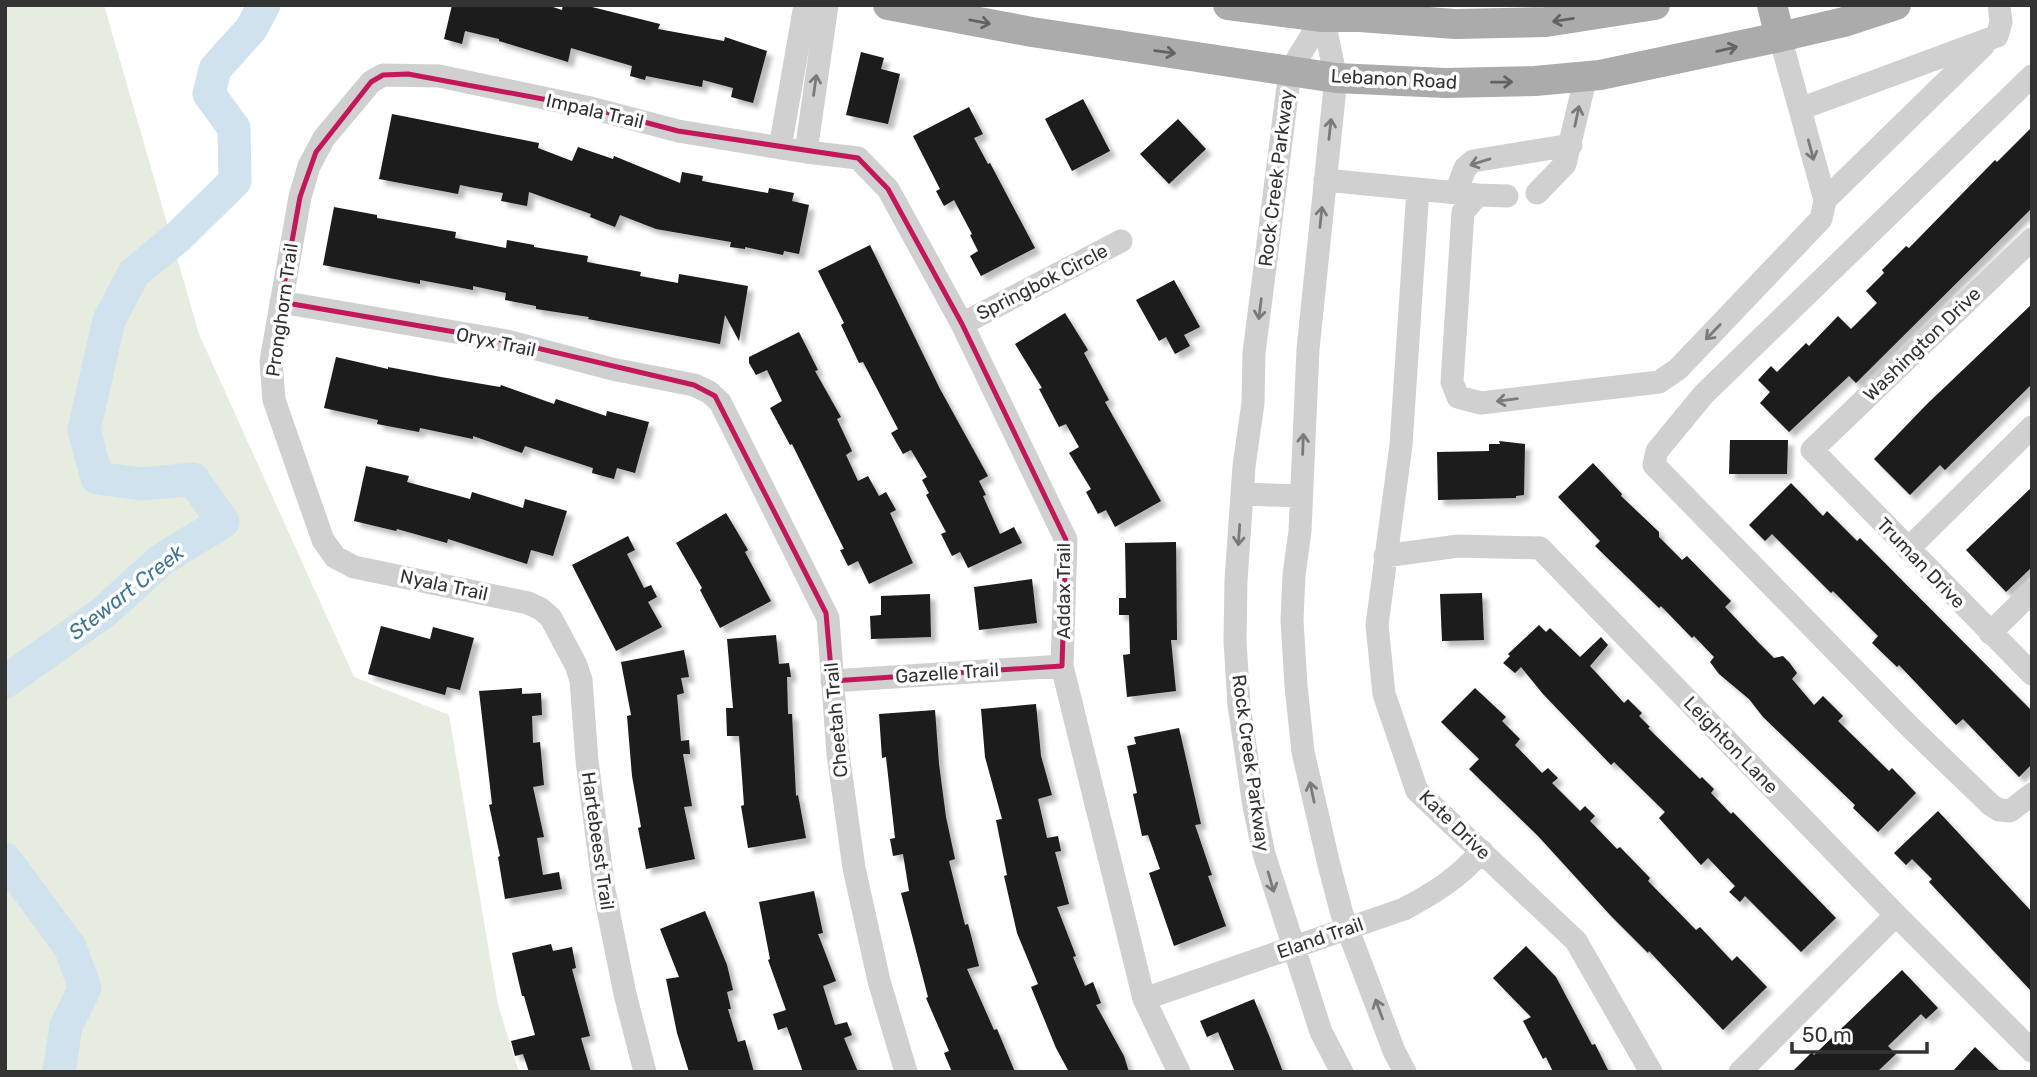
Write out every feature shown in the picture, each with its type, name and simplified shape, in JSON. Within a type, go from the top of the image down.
[{"type":"main road","name":"Lebanon Road","points":[[888,5],[1032,32],[1336,78],[1445,83],[1535,81],[1586,76],[1780,37],[1844,22],[1896,5]]},
{"type":"main road","points":[[1228,5],[1455,24],[1546,22],[1655,5]]},
{"type":"main road","points":[[1772,5],[1780,37]]},
{"type":"street","points":[[779,148],[805,5]]},
{"type":"street","points":[[806,152],[827,5]]},
{"type":"street","points":[[1800,109],[1997,36],[2001,22],[2000,5]]},
{"type":"street","points":[[1323,11],[1336,78],[1308,349],[1300,531],[1292,620],[1303,752],[1323,844],[1348,930],[1394,1051],[1405,1072]]},
{"type":"street","name":"Rock Creek Parkway","points":[[1323,11],[1290,71],[1254,353],[1253,403],[1242,494],[1236,580],[1235,641],[1239,705],[1264,854],[1321,1032],[1342,1072]]},
{"type":"street","points":[[1571,145],[1474,161],[1465,168],[1467,194],[1463,212],[1452,382],[1458,397],[1481,403],[1660,383],[1678,369],[1821,219],[1825,200],[1780,37]]},
{"type":"street","points":[[1825,200],[1991,38]]},
{"type":"street","name":"Impala Trail","points":[[383,75],[439,76],[591,108],[678,131],[806,152]]},
{"type":"street","name":"Pronghorn Trail","points":[[339,561],[323,540],[274,400],[271,361],[300,197],[309,166],[324,138],[366,87],[383,75]]},
{"type":"street","points":[[1537,193],[1565,164],[1586,76]]},
{"type":"street","points":[[2032,76],[1704,394],[1657,451],[1654,464],[1909,726],[1991,804],[1999,810],[2010,811],[2032,794]]},
{"type":"street","name":"Addax Trail","points":[[806,152],[858,158],[888,189],[962,324],[1066,540],[1062,666],[1144,999],[1178,1072]]},
{"type":"street","points":[[1325,180],[1507,196]]},
{"type":"street","name":"Kate Drive","points":[[1418,189],[1401,445],[1377,625],[1384,694],[1417,791],[1576,941],[1651,1072]]},
{"type":"street","name":"Washington Drive","points":[[1812,450],[2032,239]]},
{"type":"street","name":"Springbok Circle","points":[[962,324],[1122,241]]},
{"type":"street","name":"Oryx Trail","points":[[281,303],[508,341],[612,369],[694,385],[709,392]]},
{"type":"street","name":"Cheetah Trail","points":[[709,392],[724,408],[826,613],[830,632],[841,787],[854,868],[879,981],[906,1072]]},
{"type":"street","points":[[1908,549],[2032,427]]},
{"type":"street","name":"Truman Drive","points":[[1812,450],[2032,674]]},
{"type":"street","points":[[1242,494],[1301,496]]},
{"type":"street","name":"Leighton Lane","points":[[1385,556],[1458,546],[1540,548],[1896,915],[2032,1051]]},
{"type":"street","name":"Nyala Trail","points":[[339,561],[354,567],[528,603],[548,614]]},
{"type":"street","points":[[1990,633],[2032,592]]},
{"type":"street","name":"Hartebeest Trail","points":[[548,614],[576,665],[581,681],[590,784],[604,890],[625,994],[645,1072]]},
{"type":"street","name":"Gazelle Trail","points":[[832,681],[1062,666]]},
{"type":"street","name":"Eland Trail","points":[[1144,999],[1404,909],[1435,893],[1463,872],[1482,851]]},
{"type":"street","points":[[1740,1072],[1896,915]]},
{"type":"highlighted area","points":[[408,74],[591,108],[678,131],[858,158],[888,189],[962,324],[1066,540],[1062,666],[832,681],[826,613],[715,396],[694,385],[507,341],[281,302],[300,197],[316,152],[371,82],[383,75]]},
{"type":"shaded area","points":[[5,5],[104,5],[199,334],[354,677],[449,715],[498,1005],[519,1072],[5,1072]]},
{"type":"building","points":[[452,5],[547,5],[562,10],[563,5],[584,5],[660,24],[658,29],[724,41],[725,37],[767,51],[753,103],[731,97],[733,88],[703,80],[702,87],[646,76],[645,80],[630,76],[632,66],[571,48],[568,62],[499,39],[465,31],[462,44],[444,39]]},
{"type":"building","points":[[861,52],[884,58],[881,69],[900,74],[888,124],[846,115]]},
{"type":"building","points":[[1083,99],[1110,151],[1072,171],[1045,119]]},
{"type":"building","points":[[969,107],[983,134],[974,138],[1035,248],[981,276],[970,256],[978,251],[970,235],[972,234],[954,200],[944,206],[936,191],[940,189],[913,136]]},
{"type":"building","points":[[392,114],[539,143],[538,148],[572,161],[578,147],[613,159],[614,156],[680,183],[682,172],[703,176],[702,181],[768,193],[769,188],[794,193],[792,201],[809,205],[799,254],[784,251],[783,255],[745,247],[730,247],[731,242],[656,229],[620,215],[615,227],[590,217],[591,214],[529,192],[527,206],[501,201],[503,193],[460,185],[458,194],[379,179]]},
{"type":"building","points":[[1178,119],[1206,149],[1169,184],[1140,154]]},
{"type":"building","points":[[2032,127],[2032,208],[1856,383],[1849,376],[1789,432],[1760,403],[1770,392],[1758,380],[1771,366],[1777,372],[1806,343],[1809,346],[1838,316],[1851,329],[1877,303],[1866,291],[1884,273],[1882,270],[1906,246],[1909,248],[1995,160],[1997,162]]},
{"type":"building","points":[[334,207],[377,215],[377,218],[456,232],[455,238],[506,248],[507,240],[588,256],[587,262],[641,272],[640,276],[678,283],[679,274],[748,286],[739,341],[725,315],[720,344],[536,309],[536,306],[505,300],[506,293],[473,286],[473,290],[420,280],[420,284],[323,265]]},
{"type":"building","points":[[870,245],[940,389],[988,476],[979,481],[1000,534],[1014,527],[1022,543],[968,568],[960,552],[952,556],[941,534],[946,532],[926,495],[929,493],[922,480],[927,477],[911,450],[903,454],[891,433],[898,429],[863,362],[859,363],[841,325],[844,323],[818,271]]},
{"type":"building","points":[[1174,280],[1200,327],[1184,335],[1190,346],[1175,354],[1166,337],[1159,341],[1136,300]]},
{"type":"building","points":[[2032,304],[2032,384],[1945,470],[1940,465],[1910,495],[1874,459],[1927,404]]},
{"type":"building","points":[[1065,313],[1088,350],[1084,353],[1109,400],[1105,402],[1161,501],[1115,527],[1106,510],[1098,514],[1086,492],[1091,489],[1069,453],[1079,447],[1066,424],[1059,427],[1039,389],[1042,388],[1015,344]]},
{"type":"building","points":[[799,332],[818,370],[815,371],[841,417],[837,419],[852,451],[846,455],[858,481],[868,476],[879,496],[886,492],[896,510],[890,513],[913,563],[869,584],[858,561],[848,566],[840,550],[844,549],[792,444],[790,445],[770,408],[782,401],[767,370],[756,375],[749,363],[749,357]]},
{"type":"building","points":[[336,357],[388,369],[500,387],[501,385],[554,404],[556,399],[606,416],[607,411],[649,422],[635,473],[617,468],[614,479],[592,473],[593,468],[525,446],[522,453],[473,436],[473,439],[420,428],[419,432],[377,424],[378,420],[324,408]]},
{"type":"building","points":[[1730,440],[1788,440],[1787,474],[1729,474]]},
{"type":"building","points":[[1499,441],[1525,444],[1524,495],[1516,498],[1438,500],[1437,452],[1489,451],[1489,444],[1500,444]]},
{"type":"building","points":[[1593,463],[1682,560],[1687,556],[1731,601],[1725,607],[1758,642],[1774,658],[1783,656],[1789,662],[1797,673],[1792,679],[1814,705],[1823,696],[1843,716],[1838,721],[1889,771],[1892,768],[1916,793],[1878,832],[1853,808],[1855,805],[1763,717],[1749,699],[1719,674],[1710,662],[1714,657],[1694,636],[1692,638],[1661,606],[1659,608],[1595,546],[1600,541],[1558,497]]},
{"type":"building","points":[[366,466],[409,476],[407,482],[470,499],[472,492],[523,508],[525,499],[567,511],[553,556],[531,550],[527,564],[448,539],[447,543],[397,529],[396,531],[354,521]]},
{"type":"building","points":[[1791,483],[1823,516],[1827,511],[1857,541],[1860,538],[2032,711],[2032,764],[2019,777],[1963,719],[1956,725],[1899,665],[1897,667],[1872,643],[1878,636],[1772,534],[1765,541],[1749,525]]},
{"type":"building","points":[[2032,487],[2032,567],[2006,592],[1966,550]]},
{"type":"building","points":[[726,513],[748,550],[745,552],[771,601],[720,628],[700,590],[702,588],[676,543]]},
{"type":"building","points":[[628,536],[635,550],[627,554],[644,588],[651,585],[657,597],[648,602],[662,627],[616,651],[572,565]]},
{"type":"building","points":[[1176,542],[1177,640],[1171,640],[1176,691],[1127,697],[1123,655],[1130,654],[1129,615],[1119,615],[1119,598],[1126,598],[1125,543]]},
{"type":"building","points":[[1032,579],[1037,623],[979,630],[974,587]]},
{"type":"building","points":[[1482,593],[1484,640],[1442,641],[1440,594]]},
{"type":"building","points":[[930,594],[931,637],[871,639],[870,616],[881,615],[881,596]]},
{"type":"building","points":[[1539,625],[1546,632],[1550,628],[1580,657],[1601,637],[1608,645],[1590,666],[1624,703],[1628,699],[1642,713],[1639,716],[1650,727],[1648,728],[1700,779],[1702,777],[1714,789],[1711,793],[1731,814],[1733,812],[1836,918],[1801,952],[1745,896],[1740,902],[1729,892],[1735,886],[1708,858],[1701,865],[1659,818],[1665,812],[1614,762],[1611,765],[1521,667],[1515,673],[1503,663],[1510,656],[1508,654]]},
{"type":"building","points":[[381,626],[430,639],[433,627],[474,638],[460,690],[447,687],[445,695],[368,674]]},
{"type":"building","points":[[776,635],[779,664],[789,663],[791,677],[787,677],[788,714],[792,714],[796,796],[798,795],[806,838],[748,848],[741,806],[744,805],[739,736],[727,736],[726,708],[733,708],[727,639]]},
{"type":"building","points":[[684,650],[689,677],[681,678],[684,693],[677,695],[681,741],[689,740],[690,754],[683,754],[692,806],[684,807],[695,859],[646,869],[632,776],[627,716],[631,715],[621,662]]},
{"type":"building","points":[[522,688],[522,694],[541,693],[542,715],[532,716],[533,743],[540,742],[544,785],[533,787],[544,837],[537,838],[543,875],[559,872],[562,889],[505,899],[498,857],[500,856],[489,805],[492,804],[479,691]]},
{"type":"building","points":[[1475,688],[1506,717],[1502,721],[1520,739],[1515,745],[1542,773],[1548,768],[1558,778],[1552,783],[1580,811],[1585,806],[1595,816],[1590,821],[1617,849],[1620,847],[1650,878],[1648,881],[1696,930],[1700,927],[1732,961],[1737,956],[1767,987],[1723,1030],[1649,951],[1648,953],[1611,916],[1538,836],[1469,769],[1479,759],[1441,722]]},
{"type":"building","points":[[1036,704],[1041,756],[1052,795],[1038,799],[1047,838],[1058,836],[1061,851],[1055,852],[1069,904],[1057,907],[1085,986],[1093,982],[1101,1003],[1096,1005],[1124,1056],[1129,1072],[1069,1072],[1031,987],[1038,984],[1017,933],[1004,876],[1007,875],[996,820],[1002,819],[985,757],[981,709]]},
{"type":"building","points":[[935,710],[946,817],[955,859],[949,861],[965,925],[968,924],[979,966],[967,969],[1015,1072],[952,1072],[944,1053],[949,1051],[926,998],[928,997],[901,893],[909,891],[903,854],[893,856],[890,839],[895,838],[886,757],[882,758],[879,714]]},
{"type":"building","points":[[1179,728],[1201,824],[1195,825],[1212,875],[1208,876],[1226,926],[1174,946],[1149,873],[1160,869],[1148,835],[1142,836],[1133,794],[1137,793],[1127,746],[1136,744],[1134,737]]},
{"type":"building","points":[[1938,811],[2032,912],[2032,992],[1929,882],[1932,879],[1912,859],[1906,865],[1894,853]]},
{"type":"building","points":[[814,891],[823,933],[818,934],[836,981],[823,986],[835,1025],[847,1022],[852,1035],[844,1038],[858,1072],[803,1072],[787,1027],[778,1030],[773,1014],[786,1010],[768,960],[770,959],[759,902]]},
{"type":"building","points":[[705,911],[727,965],[733,990],[727,992],[731,1009],[728,1009],[738,1042],[745,1040],[754,1072],[689,1072],[677,1033],[666,979],[679,977],[660,929]]},
{"type":"building","points":[[551,944],[553,951],[572,947],[576,968],[572,969],[590,1036],[581,1038],[591,1072],[529,1072],[523,1054],[515,1056],[511,1041],[535,1035],[512,953]]},
{"type":"building","points":[[1526,946],[1556,977],[1609,1072],[1553,1072],[1546,1057],[1543,1059],[1523,1021],[1531,1017],[1493,978]]},
{"type":"building","points":[[1902,970],[1938,1008],[1926,1019],[1921,1014],[1888,1046],[1896,1054],[1877,1072],[1792,1072],[1812,1052],[1814,1055]]},
{"type":"building","points":[[1254,999],[1283,1072],[1235,1072],[1218,1032],[1207,1037],[1200,1021]]},
{"type":"building","points":[[1975,1047],[2001,1072],[1952,1072]]},
{"type":"waterway","name":"Stewart Creek","points":[[5,682],[104,612],[161,560],[223,522],[193,479],[142,484],[97,478],[84,430],[109,320],[134,273],[179,236],[235,181],[234,128],[209,94],[215,69],[251,29],[264,5]]},
{"type":"waterway","name":"Stewart Creek","points":[[5,859],[70,947],[85,988],[66,1026],[59,1072]]}]
